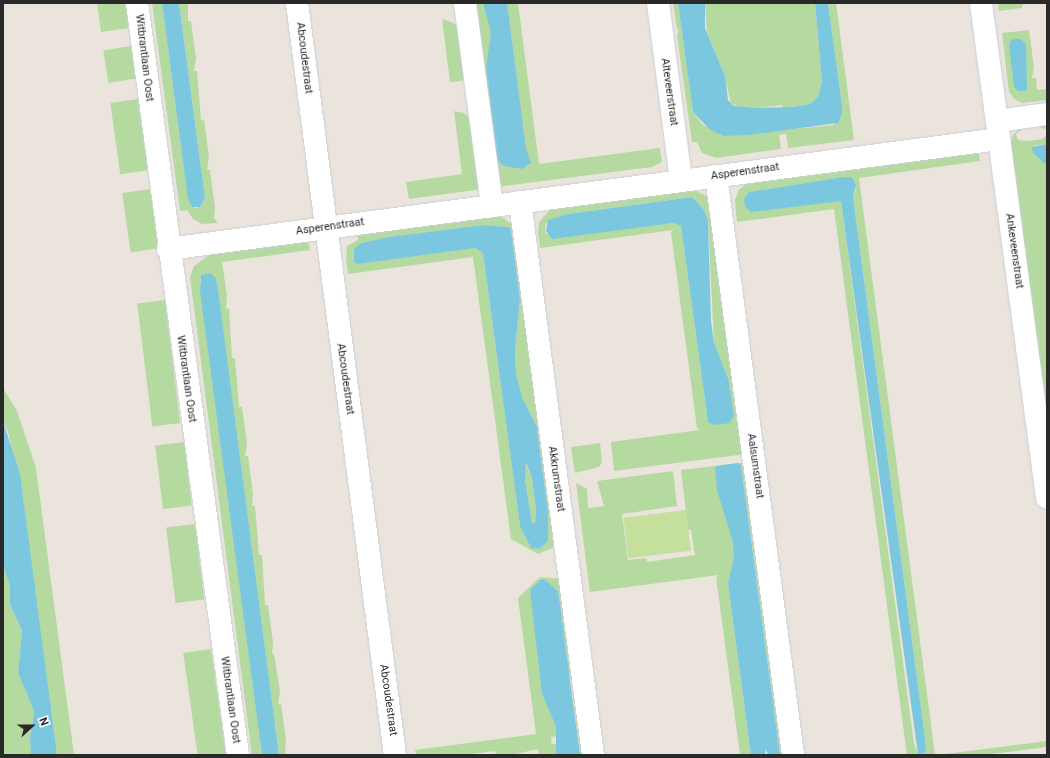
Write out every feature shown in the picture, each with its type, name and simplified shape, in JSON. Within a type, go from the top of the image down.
[{"type":"street","name":"Witbrantlaan Oost","points":[[137,3],[168,249],[238,755]]},
{"type":"street","name":"Abcoudestraat","points":[[297,3],[325,228],[395,755]]},
{"type":"street","points":[[465,3],[492,206]]},
{"type":"street","name":"Alteveerstraat","points":[[658,3],[681,181]]},
{"type":"street","name":"Ankeveenstraat","points":[[981,3],[1047,498]]},
{"type":"street","name":"Asperenstraat","points":[[168,249],[716,176],[998,130],[1047,114]]},
{"type":"street","name":"Aalsumstraat","points":[[716,176],[794,755]]},
{"type":"street","name":"Akkrumstraat","points":[[520,202],[593,755]]},
{"type":"green space","points":[[97,3],[126,3],[129,28],[101,32]]},
{"type":"green space","points":[[152,3],[162,3],[186,181],[195,208],[200,207],[205,198],[179,3],[188,3],[188,21],[191,21],[196,58],[194,71],[197,71],[201,120],[204,120],[209,157],[207,169],[210,170],[215,207],[214,218],[218,223],[202,224],[193,219],[187,210],[180,211]]},
{"type":"green space","points":[[473,3],[518,3],[539,164],[660,148],[662,162],[652,167],[497,187]]},
{"type":"green space","points":[[673,3],[678,3],[693,112],[703,125],[723,136],[834,125],[842,105],[828,3],[836,3],[854,140],[788,148],[786,134],[779,135],[781,149],[716,158],[702,153],[697,142],[692,142],[677,36],[679,29],[677,29]]},
{"type":"green space","points":[[705,3],[815,3],[822,82],[818,97],[810,104],[783,108],[782,105],[757,108],[738,107],[731,103],[724,74],[707,32]]},
{"type":"green space","points":[[998,3],[1026,4],[1022,5],[1022,8],[999,11]]},
{"type":"green space","points":[[442,19],[452,22],[459,28],[466,76],[461,81],[450,82]]},
{"type":"green space","points":[[1029,30],[1034,67],[1032,78],[1036,78],[1037,90],[1047,89],[1047,100],[1022,103],[1014,99],[1009,92],[1002,33]]},
{"type":"green space","points":[[131,46],[136,79],[109,83],[103,50]]},
{"type":"green space","points":[[138,99],[148,170],[120,174],[110,103]]},
{"type":"green space","points":[[454,111],[464,113],[472,121],[483,189],[409,199],[406,182],[462,174]]},
{"type":"green space","points":[[1047,122],[1047,130],[1034,125],[1023,128],[1016,134],[1018,140],[1028,141],[1042,139],[1047,135],[1047,144],[1033,146],[1033,153],[1047,166],[1047,422],[1010,144],[1013,135],[1020,128]]},
{"type":"green space","points":[[975,153],[979,154],[980,161],[859,178],[935,755],[907,755],[834,209],[737,222],[735,200],[739,190],[747,183]],"holes":[[[843,177],[852,177],[856,189],[853,197],[926,746],[925,752],[918,754],[914,744],[841,201],[744,198],[749,192]]]},
{"type":"green space","points":[[150,189],[158,248],[131,252],[122,193]]},
{"type":"green space","points":[[694,190],[707,196],[713,205],[746,454],[614,471],[611,442],[700,430],[697,428],[671,232],[673,230],[540,248],[538,232],[539,222],[551,209]],"holes":[[[692,197],[704,210],[708,221],[714,343],[728,378],[708,422],[681,226],[673,223],[546,234],[545,226],[550,219],[562,218],[568,214]]]},
{"type":"green space","points":[[494,216],[504,218],[512,225],[557,546],[538,554],[511,539],[473,257],[348,274],[346,259],[347,246],[358,240],[358,234]],"holes":[[[483,225],[509,227],[511,230],[520,298],[515,350],[516,374],[522,397],[537,427],[548,513],[548,541],[540,549],[531,548],[520,525],[483,253],[475,248],[353,252],[361,243],[390,237]]]},
{"type":"green space","points":[[304,242],[309,243],[310,250],[222,262],[227,296],[226,309],[229,308],[232,358],[235,358],[239,407],[242,407],[247,444],[245,456],[248,456],[253,494],[252,506],[255,506],[259,555],[262,555],[265,605],[268,605],[273,642],[272,654],[274,654],[280,691],[278,704],[281,703],[286,741],[285,753],[288,755],[279,755],[216,278],[200,279],[262,755],[252,755],[190,277],[194,266],[210,254]]},
{"type":"green space","points":[[165,300],[180,423],[152,426],[137,303]]},
{"type":"green space","points":[[3,388],[17,411],[36,468],[74,755],[57,755],[34,598],[22,490],[8,432],[3,421]]},
{"type":"green space","points":[[184,442],[192,506],[163,509],[155,446]]},
{"type":"green space","points":[[600,443],[602,462],[599,467],[575,473],[571,447]]},
{"type":"green space","points":[[747,462],[785,755],[780,755],[741,465],[720,498],[726,513],[732,539],[734,556],[728,584],[751,755],[740,755],[716,577],[719,575],[590,592],[576,483],[587,489],[588,508],[604,506],[597,481],[673,471],[677,506],[622,514],[628,560],[646,558],[647,562],[695,555],[691,530],[688,530],[681,470]]},
{"type":"green space","points":[[525,463],[532,478],[536,509],[535,523],[532,523],[530,512],[525,480]]},
{"type":"green space","points":[[686,510],[691,551],[628,558],[623,518]]},
{"type":"green space","points":[[195,524],[204,599],[175,603],[166,528]]},
{"type":"green space","points":[[3,565],[10,586],[10,604],[22,631],[18,673],[34,711],[30,738],[31,755],[3,755]]},
{"type":"green space","points":[[540,577],[561,579],[584,755],[580,755],[571,680],[544,579],[540,580],[542,694],[556,727],[557,736],[551,737],[552,744],[557,744],[556,755],[539,755],[538,749],[511,755],[496,755],[495,751],[463,755],[416,755],[415,750],[536,734],[518,598]]},
{"type":"green space","points":[[211,649],[226,755],[198,755],[183,653]]},
{"type":"green space","points":[[1047,741],[1047,747],[983,755],[937,755]]},
{"type":"water","points":[[162,3],[179,3],[205,198],[200,207],[192,207],[188,199]]},
{"type":"water","points":[[483,3],[507,3],[526,149],[531,163],[522,169],[504,166],[497,160],[486,69],[491,32]]},
{"type":"water","points":[[678,3],[705,3],[705,28],[725,76],[728,100],[734,106],[757,108],[792,107],[810,104],[818,97],[822,82],[815,3],[828,3],[842,105],[842,114],[838,123],[748,135],[723,136],[709,129],[693,112]]},
{"type":"water","points":[[1012,39],[1021,39],[1026,44],[1027,91],[1018,91],[1014,87],[1009,45]]},
{"type":"water","points":[[1047,144],[1047,166],[1033,153],[1032,147]]},
{"type":"water","points":[[843,177],[852,177],[856,185],[853,197],[926,746],[925,753],[918,754],[841,201],[751,212],[745,206],[744,198],[749,192]]},
{"type":"water","points":[[692,197],[704,210],[708,221],[711,321],[714,343],[728,378],[734,415],[730,423],[714,425],[708,422],[681,226],[673,223],[552,239],[546,231],[548,220],[568,214]]},
{"type":"water","points":[[483,225],[509,227],[511,230],[520,298],[515,350],[516,374],[522,397],[537,427],[548,512],[548,541],[540,549],[531,548],[520,526],[483,253],[475,248],[357,264],[354,262],[354,249],[361,243],[389,237]],"holes":[[[526,463],[532,478],[536,509],[535,523],[532,523],[525,480]]]},
{"type":"water","points":[[210,273],[216,278],[219,297],[279,755],[262,755],[200,291],[201,275]]},
{"type":"water","points":[[3,421],[20,474],[57,755],[31,755],[30,738],[34,711],[18,673],[22,631],[10,604],[10,586],[3,565]]},
{"type":"water","points":[[738,463],[741,465],[780,755],[768,755],[766,749],[765,755],[751,755],[728,584],[734,556],[732,539],[717,490],[715,468],[717,466]]},
{"type":"water","points":[[544,579],[558,591],[580,755],[556,755],[556,727],[542,694],[530,590],[540,580]]}]
